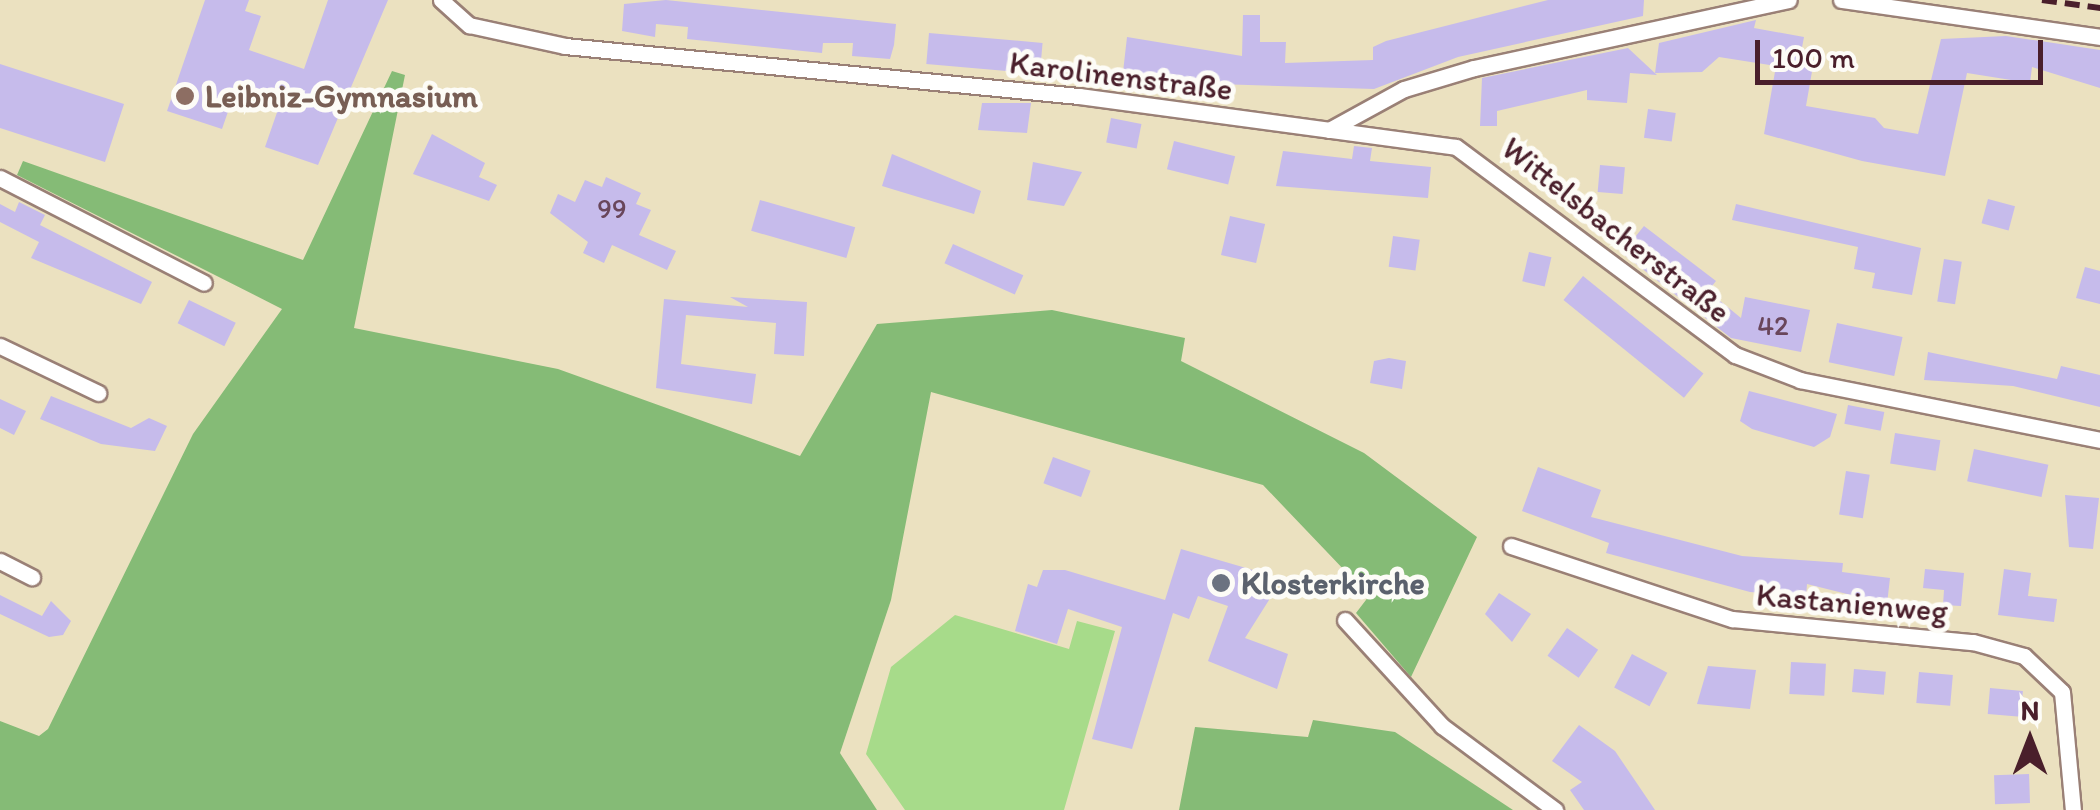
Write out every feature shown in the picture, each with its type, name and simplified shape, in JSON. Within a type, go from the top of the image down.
[{"type":"street","name":"Karolinenstraße","points":[[440,0],[469,25],[565,46],[1079,96],[1328,130]]},
{"type":"street","points":[[1328,130],[1404,89],[1474,68],[1789,0]]},
{"type":"street","points":[[1842,0],[1896,4],[2100,37]]},
{"type":"street","name":"Wittelsbacherstraße","points":[[1328,130],[1465,150],[1702,337],[1772,371],[2100,440]]},
{"type":"street","points":[[0,178],[204,283]]},
{"type":"street","points":[[0,346],[98,393]]},
{"type":"street","name":"Kastanienweg","points":[[1511,546],[1732,619],[1972,642],[2024,656],[2062,692],[2072,810]]},
{"type":"street","points":[[0,561],[32,577]]},
{"type":"street","points":[[1345,620],[1442,726],[1555,810]]},
{"type":"green space","points":[[392,71],[405,75],[354,328],[558,369],[800,456],[877,324],[1052,310],[1185,338],[1181,361],[1364,453],[1477,537],[1411,677],[1356,613],[1369,596],[1263,485],[931,392],[891,600],[840,753],[877,810],[0,810],[0,721],[39,736],[48,729],[193,434],[282,309],[17,175],[23,161],[303,260]]},
{"type":"green space","points":[[955,615],[1069,649],[1077,621],[1115,631],[1064,810],[905,810],[866,754],[891,667]]},
{"type":"green space","points":[[1313,720],[1395,732],[1513,810],[1179,810],[1195,727],[1308,737]]},
{"type":"building","points":[[205,0],[249,0],[245,11],[261,16],[249,50],[304,69],[328,0],[388,0],[318,165],[265,147],[282,98],[238,83],[222,129],[167,111]]},
{"type":"building","points":[[666,0],[896,24],[894,45],[890,59],[852,56],[853,43],[823,43],[822,53],[687,39],[688,27],[656,24],[655,37],[622,31],[624,4]]},
{"type":"building","points":[[1548,0],[1644,0],[1643,16],[1458,57],[1374,89],[1122,81],[1127,37],[1242,56],[1243,15],[1260,15],[1260,42],[1286,42],[1285,63],[1373,60],[1373,47],[1386,41]]},
{"type":"building","points":[[1756,20],[1754,28],[1804,37],[1800,58],[1814,60],[1806,106],[1875,118],[1884,128],[1918,134],[1941,39],[2006,36],[2100,50],[2100,88],[2032,67],[2030,83],[1967,73],[1945,176],[1862,161],[1764,134],[1776,66],[1719,57],[1702,72],[1655,73],[1659,43]]},
{"type":"building","points":[[929,33],[1043,43],[1040,74],[926,64]]},
{"type":"building","points":[[1628,48],[1657,75],[1630,73],[1627,103],[1587,100],[1587,90],[1497,111],[1497,126],[1480,126],[1482,78]]},
{"type":"building","points":[[0,64],[124,104],[105,162],[0,128]]},
{"type":"building","points":[[982,103],[1031,103],[1027,133],[978,130]]},
{"type":"building","points":[[1648,109],[1676,113],[1672,142],[1644,138]]},
{"type":"building","points":[[1111,118],[1141,124],[1137,148],[1106,143]]},
{"type":"building","points":[[432,134],[485,163],[479,177],[497,185],[489,201],[413,174]]},
{"type":"building","points":[[1174,141],[1235,156],[1228,184],[1167,169]]},
{"type":"building","points":[[1354,146],[1372,148],[1370,161],[1431,167],[1428,198],[1276,186],[1283,151],[1352,159]]},
{"type":"building","points":[[892,154],[981,191],[974,214],[882,186]]},
{"type":"building","points":[[1033,162],[1082,172],[1064,206],[1027,200]]},
{"type":"building","points":[[1600,165],[1625,167],[1623,194],[1598,192]]},
{"type":"building","points":[[606,177],[641,193],[636,204],[651,210],[639,235],[676,251],[667,270],[612,245],[604,263],[583,253],[588,242],[550,213],[558,194],[575,202],[585,180],[602,187]]},
{"type":"building","points":[[1988,199],[2015,206],[2009,230],[1982,223]]},
{"type":"building","points":[[760,200],[855,227],[846,258],[751,231]]},
{"type":"building","points":[[19,202],[45,215],[40,225],[152,282],[141,304],[31,258],[39,242],[0,222],[0,204],[15,212]]},
{"type":"building","points":[[1736,204],[1921,248],[1912,295],[1872,288],[1875,273],[1854,269],[1858,247],[1732,220]]},
{"type":"building","points":[[1230,216],[1265,224],[1256,263],[1221,255]]},
{"type":"building","points":[[1644,226],[1716,281],[1708,291],[1741,318],[1745,297],[1810,310],[1801,352],[1731,338],[1622,253]]},
{"type":"building","points":[[1393,236],[1420,240],[1415,270],[1389,267]]},
{"type":"building","points":[[953,244],[1023,275],[1015,295],[944,263]]},
{"type":"building","points":[[1529,252],[1551,257],[1545,286],[1522,281]]},
{"type":"building","points":[[1944,259],[1962,262],[1955,304],[1937,301]]},
{"type":"building","points":[[2085,267],[2100,271],[2100,304],[2076,298]]},
{"type":"building","points":[[1583,276],[1703,374],[1684,398],[1563,300]]},
{"type":"building","points":[[730,297],[807,302],[804,356],[774,354],[776,323],[686,315],[681,364],[756,374],[752,404],[656,388],[664,299],[748,307]]},
{"type":"building","points":[[189,300],[236,323],[224,346],[178,323]]},
{"type":"building","points":[[1837,323],[1903,337],[1894,376],[1829,362]]},
{"type":"building","points":[[1928,352],[2057,379],[2061,366],[2100,375],[2100,407],[2013,386],[1924,380]]},
{"type":"building","points":[[1374,361],[1406,361],[1402,389],[1370,383]]},
{"type":"building","points":[[1749,391],[1837,414],[1830,437],[1814,447],[1752,429],[1740,421]]},
{"type":"building","points":[[51,396],[131,428],[149,418],[167,426],[155,451],[101,444],[40,419]]},
{"type":"building","points":[[0,399],[26,411],[14,435],[0,428]]},
{"type":"building","points":[[1848,405],[1884,412],[1881,431],[1844,424]]},
{"type":"building","points":[[1895,433],[1940,440],[1936,471],[1890,464]]},
{"type":"building","points":[[1974,449],[2048,465],[2041,497],[1967,481]]},
{"type":"building","points":[[1053,457],[1091,471],[1081,497],[1043,483]]},
{"type":"building","points":[[1538,467],[1601,490],[1591,517],[1742,556],[1843,563],[1842,572],[1890,578],[1887,604],[1807,584],[1806,597],[1750,592],[1606,553],[1609,543],[1522,511]]},
{"type":"building","points":[[1846,471],[1870,475],[1863,518],[1839,514]]},
{"type":"building","points":[[2065,495],[2099,498],[2093,549],[2069,547]]},
{"type":"building","points":[[1181,549],[1270,575],[1269,600],[1245,638],[1288,654],[1277,689],[1208,661],[1228,606],[1198,596],[1189,619],[1173,613],[1132,749],[1092,739],[1122,627],[1068,609],[1057,644],[1015,631],[1028,584],[1037,587],[1043,570],[1065,570],[1165,600]]},
{"type":"building","points":[[1925,569],[1964,573],[1961,606],[1943,605],[1944,590],[1923,588]]},
{"type":"building","points":[[2004,569],[2031,573],[2028,596],[2057,599],[2054,622],[1998,615]]},
{"type":"building","points":[[1499,593],[1531,614],[1512,642],[1485,614]]},
{"type":"building","points":[[0,595],[42,616],[51,601],[71,621],[63,635],[49,637],[0,614]]},
{"type":"building","points":[[1567,628],[1598,650],[1579,678],[1547,656]]},
{"type":"building","points":[[1632,654],[1667,673],[1649,706],[1614,688]]},
{"type":"building","points":[[1791,662],[1826,664],[1824,696],[1789,694]]},
{"type":"building","points":[[1708,666],[1756,670],[1750,709],[1697,704]]},
{"type":"building","points":[[1854,669],[1886,672],[1884,695],[1852,692]]},
{"type":"building","points":[[1919,672],[1953,675],[1950,706],[1916,703]]},
{"type":"building","points":[[1990,688],[2023,691],[2021,717],[1988,714]]},
{"type":"building","points":[[1579,725],[1615,751],[1655,810],[1584,810],[1570,790],[1582,782],[1552,761]]},
{"type":"building","points":[[2029,774],[2030,803],[1995,804],[1994,775]]},
{"type":"railway","points":[[2042,0],[2100,8]]},
{"type":"place","name":"Leibniz-Gymnasium","points":[[185,96]]},
{"type":"place","name":"Klosterkirche","points":[[1221,583]]}]
